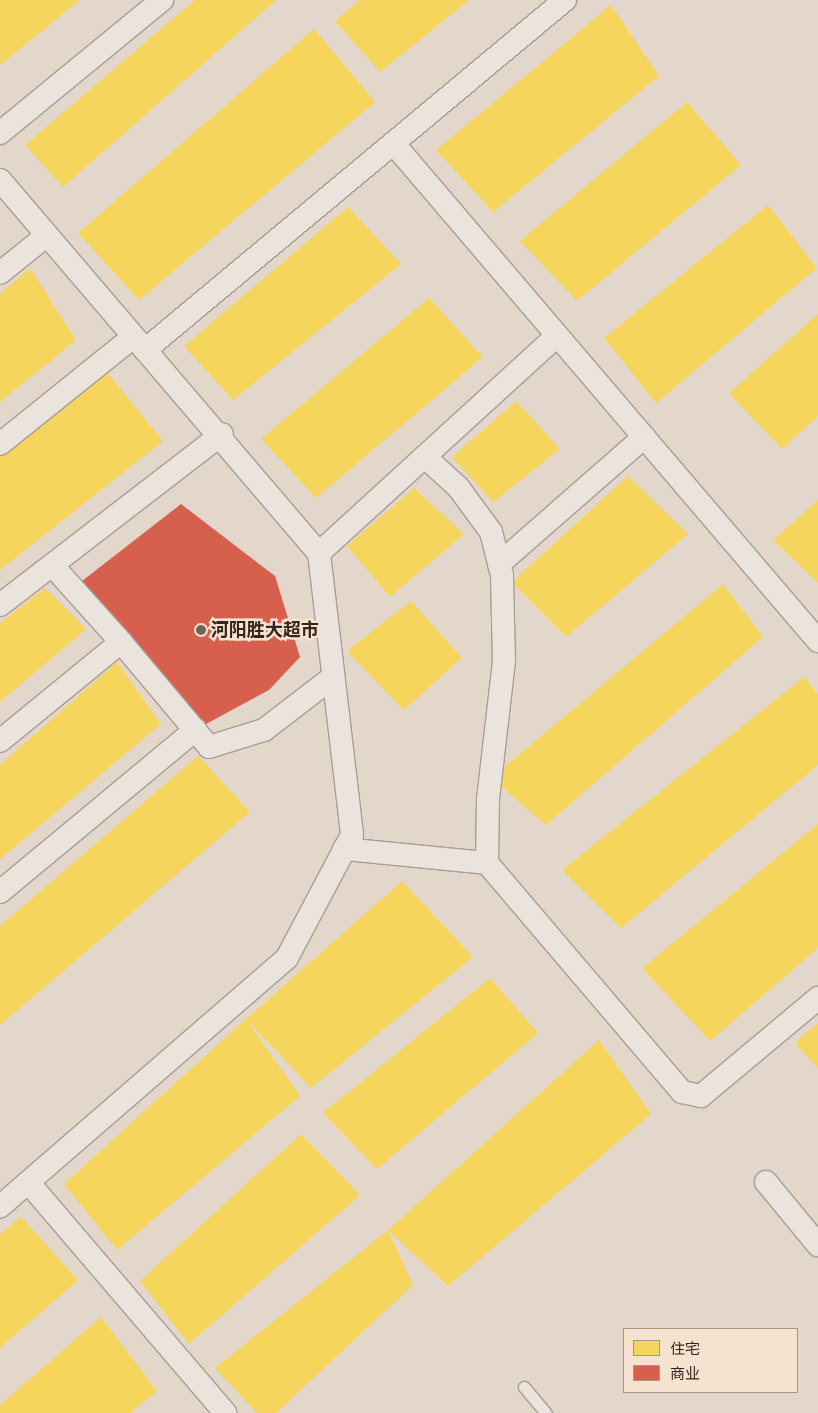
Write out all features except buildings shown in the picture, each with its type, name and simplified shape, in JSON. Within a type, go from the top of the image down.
[{"type":"street","points":[[0,133],[162,0]]},
{"type":"street","points":[[0,444],[139,343],[393,143],[565,0]]},
{"type":"street","points":[[393,143],[818,641]]},
{"type":"street","points":[[0,180],[139,343],[222,434],[319,553],[352,835],[287,958],[0,1207]]},
{"type":"street","points":[[0,273],[46,236]]},
{"type":"street","points":[[319,553],[557,336]]},
{"type":"street","points":[[0,605],[222,434]]},
{"type":"street","points":[[499,564],[644,437]]},
{"type":"street","points":[[425,457],[458,487],[491,532],[499,564],[504,661],[488,799],[487,863],[682,1092],[701,1096],[818,998]]},
{"type":"street","points":[[52,565],[121,642],[209,747],[264,730],[333,677]]},
{"type":"street","points":[[0,741],[121,642]]},
{"type":"street","points":[[0,892],[195,730]]},
{"type":"street","points":[[344,849],[487,863]]},
{"type":"street","points":[[28,1182],[225,1413]]},
{"type":"street","points":[[766,1182],[818,1245]]},
{"type":"lane","points":[[524,1387],[546,1413]]},
{"type":"place","name":"河阳胜大超市","points":[[201,630]]}]
